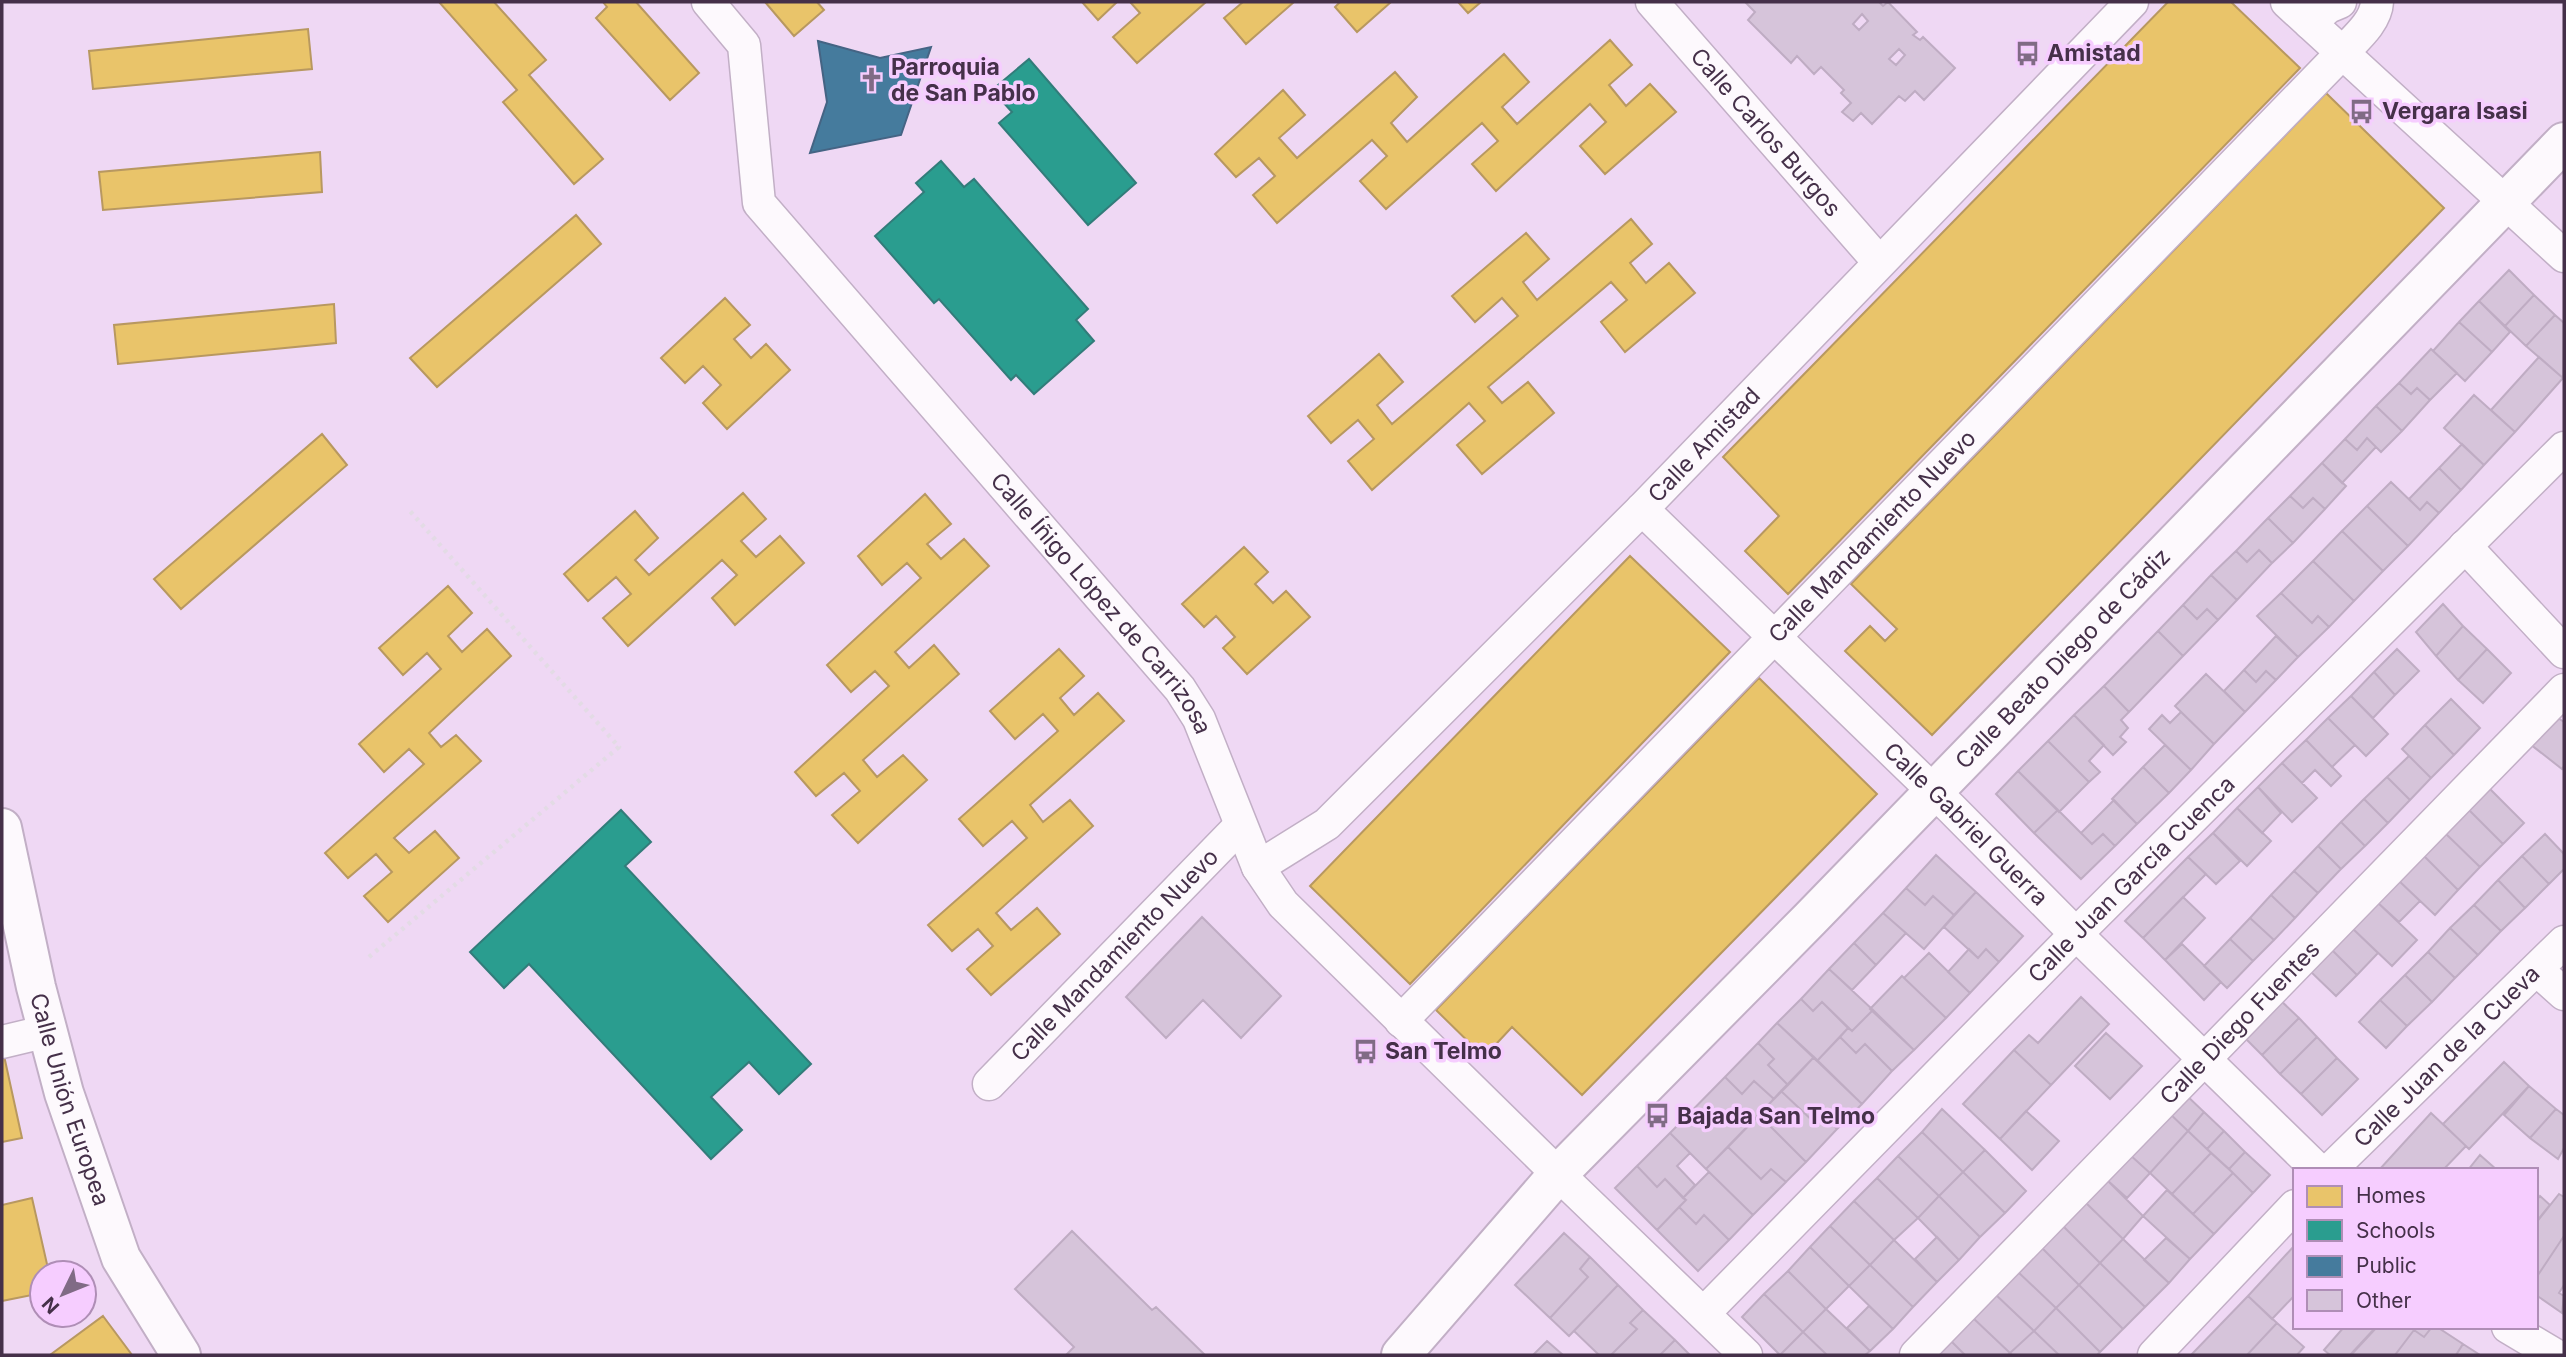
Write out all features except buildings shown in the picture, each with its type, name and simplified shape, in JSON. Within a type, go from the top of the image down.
[{"type":"street","name":"Calle Íñigo López de Carrizosa","points":[[708,2],[744,45],[759,203],[1180,689],[1199,719],[1258,867],[1283,904],[1558,1174]]},
{"type":"street","name":"Calle Carlos Burgos","points":[[1652,2],[1879,262]]},
{"type":"street","name":"Calle Amistad","points":[[1258,867],[1327,824],[1642,509],[2132,2]]},
{"type":"street","points":[[2287,2],[2564,256]]},
{"type":"street","points":[[2311,23],[2328,8],[2340,2]]},
{"type":"street","name":"Calle Mandamiento Nuevo","points":[[1401,1021],[2342,53],[2366,27],[2377,8],[2377,2]]},
{"type":"street","name":"Calle Beato Diego de Cádiz","points":[[1401,1355],[1558,1174],[1810,919],[2564,142]]},
{"type":"street","name":"Calle Juan García Cuenca","points":[[1704,1313],[2076,934],[2564,448]]},
{"type":"street","name":"Calle Gabriel Guerra","points":[[1642,509],[1933,790],[2316,1168]]},
{"type":"street","points":[[2465,546],[2564,652]]},
{"type":"street","name":"Calle Diego Fuentes","points":[[1916,1355],[2564,690]]},
{"type":"street","name":"Calle Mandamiento Nuevo","points":[[989,1084],[1240,826]]},
{"type":"street","name":"Calle Unión Europea","points":[[2,828],[64,1094],[121,1258],[181,1355]]},
{"type":"street","name":"Calle Juan de la Cueva","points":[[2332,1168],[2564,942]]},
{"type":"street","points":[[2537,970],[2564,993]]},
{"type":"street","points":[[2,1042],[48,1031]]},
{"type":"street","points":[[1558,1174],[1746,1355]]},
{"type":"street","points":[[2154,1355],[2293,1208]]},
{"type":"street","points":[[2511,1329],[2555,1355]]},
{"type":"path","points":[[369,957],[619,747],[409,510]]},
{"type":"place","name":"Amistad","points":[[2027,53]]},
{"type":"place","name":"Parroquia de San Pablo","points":[[871,80]]},
{"type":"place","name":"Vergara Isasi","points":[[2362,111]]},
{"type":"place","name":"San Telmo","points":[[1365,1051]]},
{"type":"place","name":"Bajada San Telmo","points":[[1657,1116]]}]
